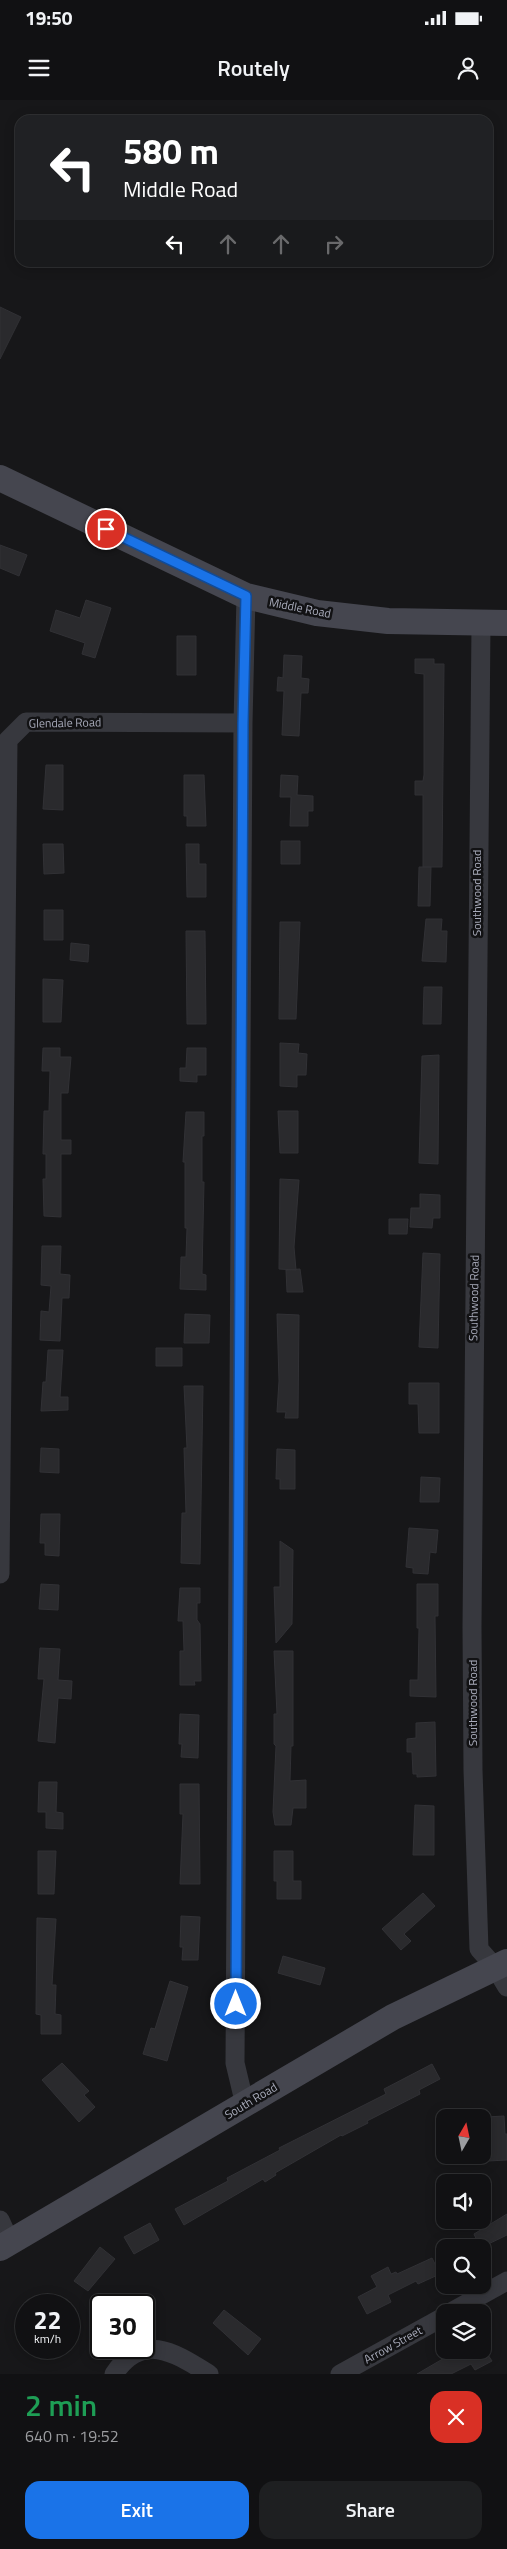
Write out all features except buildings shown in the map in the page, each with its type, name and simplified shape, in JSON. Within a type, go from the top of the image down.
[{"type":"main road","name":"Middle Road","points":[[0,478],[246,596],[317,613],[388,621],[507,623]]},
{"type":"main road","name":"South Road","points":[[3,2237],[245,2105],[393,2017],[503,1972]]},
{"type":"street","points":[[245,2105],[235,2063],[243,723],[246,596]]},
{"type":"street","name":"Southwood Road","points":[[481,624],[473,1392],[473,1761],[480,1950],[503,1972]]},
{"type":"street","name":"Glendale Road","points":[[0,1574],[8,740],[26,722],[243,723]]},
{"type":"street","points":[[465,2304],[507,2281]]},
{"type":"street","name":"Arrow Street","points":[[340,2374],[436,2321]]},
{"type":"street","points":[[114,2374],[135,2352],[155,2348],[176,2354],[209,2374]]},
{"type":"route","points":[[106,529],[246,596],[243,723],[236,2004]]}]
